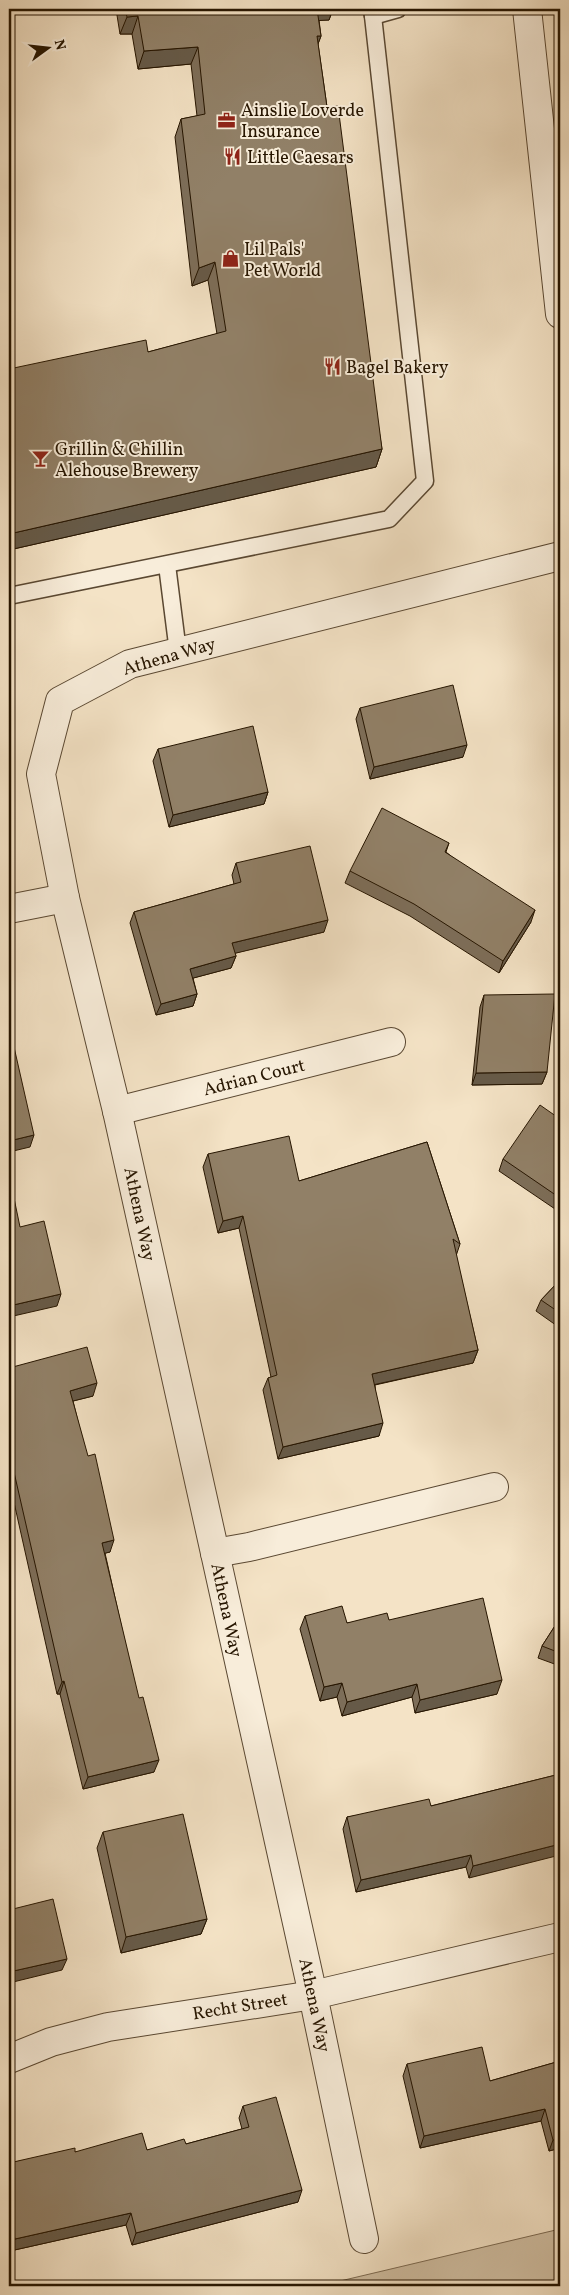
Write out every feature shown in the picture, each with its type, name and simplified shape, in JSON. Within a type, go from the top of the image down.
[{"type":"street","points":[[527,9],[560,314]]},
{"type":"street","name":"Athena Way","points":[[364,2240],[313,1995],[117,1111],[65,898],[41,774],[60,701],[130,664],[560,556]]},
{"type":"street","points":[[9,909],[65,898]]},
{"type":"street","name":"Adrian Court","points":[[117,1111],[391,1042]]},
{"type":"street","points":[[215,1553],[249,1547],[494,1487]]},
{"type":"street","name":"Recht Street","points":[[9,2059],[51,2042],[108,2027],[313,1995],[560,1937]]},
{"type":"lane","points":[[9,596],[389,520],[425,481],[372,12],[398,9]]},
{"type":"lane","points":[[167,565],[178,652]]},
{"type":"shaded area","points":[[560,2229],[560,2286],[319,2286]]},
{"type":"building","points":[[125,9],[317,9],[321,36],[317,36],[327,107],[338,106],[382,449],[9,534],[9,369],[146,340],[148,352],[226,331],[215,262],[199,268],[181,119],[205,114],[198,47],[144,51],[138,16],[127,17]]},
{"type":"building","points":[[453,685],[467,745],[374,767],[360,708]]},
{"type":"building","points":[[253,726],[268,792],[173,815],[158,749]]},
{"type":"building","points":[[382,808],[449,843],[445,852],[535,910],[503,961],[414,904],[350,871]]},
{"type":"building","points":[[310,846],[328,920],[232,943],[236,956],[190,969],[197,994],[161,1004],[134,912],[241,882],[236,863]]},
{"type":"building","points":[[555,994],[547,1072],[476,1073],[484,995]]},
{"type":"building","points":[[9,1025],[34,1135],[9,1141]]},
{"type":"building","points":[[540,1105],[560,1119],[560,1198],[503,1159]]},
{"type":"building","points":[[289,1136],[299,1181],[427,1142],[460,1244],[453,1239],[478,1350],[372,1374],[383,1423],[283,1447],[268,1378],[277,1375],[243,1216],[223,1221],[208,1154]]},
{"type":"building","points":[[9,1174],[20,1227],[44,1221],[61,1294],[9,1306]]},
{"type":"building","points":[[560,1280],[560,1313],[541,1300]]},
{"type":"building","points":[[87,1347],[97,1383],[70,1391],[88,1456],[95,1454],[114,1540],[102,1543],[139,1698],[143,1697],[159,1760],[88,1777],[64,1681],[62,1682],[11,1459],[9,1460],[9,1368]]},
{"type":"building","points":[[483,1598],[502,1680],[420,1700],[417,1684],[347,1702],[342,1683],[324,1687],[305,1616],[342,1606],[347,1623],[387,1613],[389,1620]]},
{"type":"building","points":[[560,1618],[560,1653],[542,1646]]},
{"type":"building","points":[[560,1774],[560,1844],[473,1866],[471,1855],[361,1880],[347,1817],[429,1799],[431,1806]]},
{"type":"building","points":[[183,1814],[207,1919],[126,1937],[103,1832]]},
{"type":"building","points":[[53,1899],[67,1959],[9,1972],[9,1910]]},
{"type":"building","points":[[482,2047],[490,2081],[560,2061],[560,2138],[553,2140],[545,2109],[424,2136],[407,2064]]},
{"type":"building","points":[[276,2097],[302,2190],[136,2233],[131,2213],[15,2239],[9,2213],[9,2163],[75,2148],[75,2152],[142,2133],[147,2150],[184,2139],[186,2144],[249,2127],[243,2106]]},
{"type":"place","name":"Ainslie Loverde Insurance","points":[[227,120]]},
{"type":"place","name":"Little Caesars","points":[[233,157]]},
{"type":"place","name":"Lil Pals' Pet World","points":[[230,259]]},
{"type":"place","name":"Bagel Bakery","points":[[332,367]]},
{"type":"place","name":"Grillin & Chillin Alehouse Brewery","points":[[41,459]]}]
